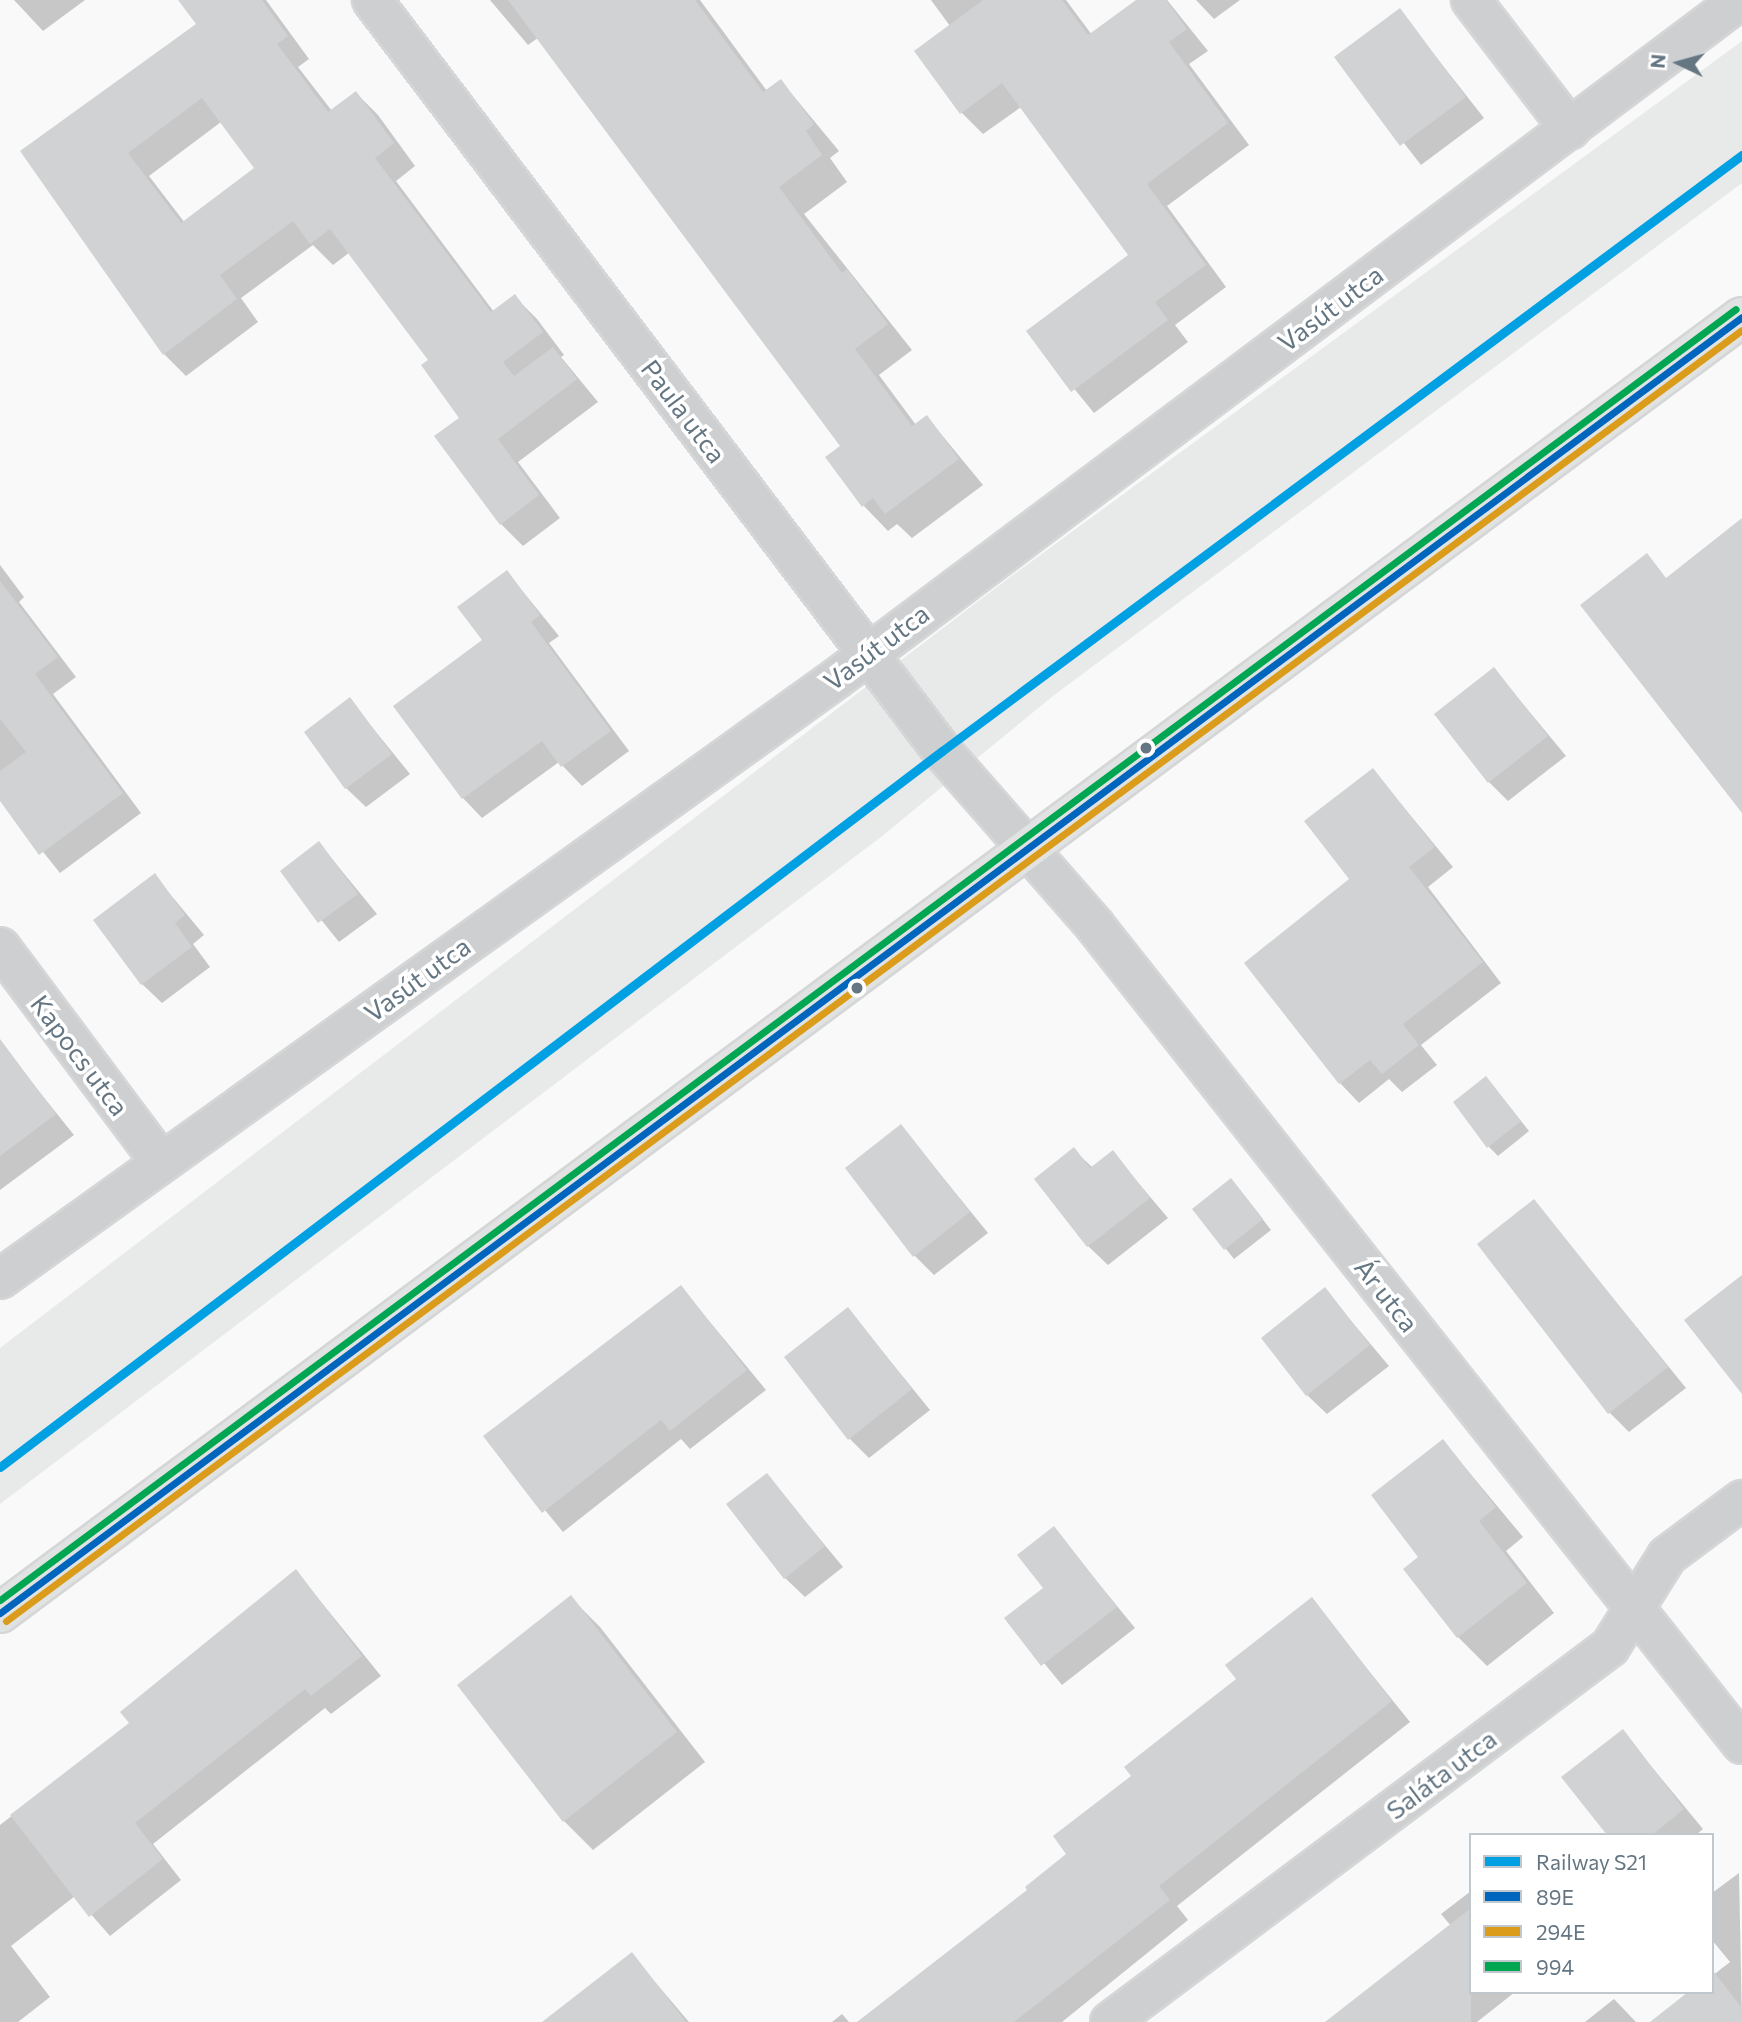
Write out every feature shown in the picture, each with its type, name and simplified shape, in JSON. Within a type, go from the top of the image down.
[{"type":"main road","points":[[0,1613],[1742,317]]},
{"type":"street","name":"Paula utca","points":[[372,0],[942,751],[1029,850]]},
{"type":"street","points":[[1471,0],[1570,129]]},
{"type":"street","name":"Vasút utca","points":[[0,1279],[867,653],[1741,0]]},
{"type":"street","name":"Ár utca","points":[[1029,850],[1104,937],[1742,1744]]},
{"type":"street","name":"Kapocs utca","points":[[0,947],[161,1162]]},
{"type":"street","name":"Saláta utca","points":[[1110,2022],[1610,1647],[1633,1606],[1667,1556],[1742,1500]]},
{"type":"shaded area","points":[[1742,41],[1742,183],[1053,696],[881,837],[0,1504],[0,1348],[1006,580]]},
{"type":"building","points":[[178,0],[262,0],[288,36],[277,44],[328,112],[356,91],[394,143],[375,158],[491,312],[515,294],[543,332],[503,362],[514,376],[553,347],[577,379],[498,439],[539,495],[500,525],[434,436],[459,418],[421,365],[428,360],[330,229],[310,244],[293,221],[220,275],[237,299],[163,355],[20,151],[196,24]],"holes":[[[202,98],[254,168],[181,223],[128,153]]]},
{"type":"building","points":[[508,0],[695,0],[763,92],[781,79],[814,124],[806,131],[822,155],[779,187],[842,273],[847,269],[888,324],[855,349],[912,426],[927,415],[959,459],[885,514],[873,498],[862,507],[825,457],[840,446]]},
{"type":"building","points":[[983,0],[1062,0],[1088,35],[1136,0],[1166,0],[1187,29],[1169,42],[1228,123],[1147,184],[1206,265],[1155,302],[1168,320],[1071,392],[1026,331],[1128,255],[1002,83],[960,114],[914,51]]},
{"type":"building","points":[[1400,8],[1466,97],[1400,146],[1334,57]]},
{"type":"building","points":[[1742,518],[1742,813],[1580,605],[1647,553],[1666,578]]},
{"type":"building","points":[[507,570],[540,615],[531,622],[611,731],[561,767],[542,741],[462,799],[393,706],[482,640],[457,607]]},
{"type":"building","points":[[0,581],[58,657],[35,674],[123,793],[39,855],[0,801],[0,771],[26,752],[0,719]]},
{"type":"building","points":[[1494,667],[1548,736],[1488,783],[1434,714]]},
{"type":"building","points":[[350,697],[392,754],[345,789],[304,732]]},
{"type":"building","points":[[1373,768],[1435,847],[1409,867],[1483,962],[1403,1024],[1419,1045],[1382,1074],[1370,1060],[1339,1084],[1244,963],[1349,879],[1304,821]]},
{"type":"building","points":[[319,841],[358,894],[318,923],[280,871]]},
{"type":"building","points":[[155,873],[185,915],[175,923],[192,947],[141,985],[93,920]]},
{"type":"building","points":[[0,1039],[56,1114],[0,1156]]},
{"type":"building","points":[[1486,1076],[1521,1121],[1487,1148],[1453,1102]]},
{"type":"building","points":[[901,1124],[970,1212],[913,1257],[845,1168]]},
{"type":"building","points":[[1074,1147],[1090,1168],[1113,1150],[1150,1198],[1087,1247],[1034,1179]]},
{"type":"building","points":[[1231,1178],[1263,1219],[1224,1250],[1192,1209]]},
{"type":"building","points":[[1534,1199],[1668,1367],[1608,1414],[1477,1244]]},
{"type":"building","points":[[1742,1275],[1742,1394],[1684,1320]]},
{"type":"building","points":[[681,1285],[747,1370],[670,1431],[661,1420],[542,1513],[483,1436]]},
{"type":"building","points":[[1325,1287],[1370,1345],[1306,1396],[1261,1338]]},
{"type":"building","points":[[848,1307],[912,1389],[848,1440],[784,1357]]},
{"type":"building","points":[[1443,1439],[1496,1507],[1479,1521],[1527,1583],[1457,1638],[1403,1569],[1418,1557],[1371,1495]]},
{"type":"building","points":[[767,1473],[825,1546],[784,1579],[726,1504]]},
{"type":"building","points":[[1054,1526],[1117,1607],[1041,1666],[1004,1618],[1043,1588],[1017,1555]]},
{"type":"building","points":[[296,1569],[362,1656],[311,1696],[305,1689],[135,1823],[163,1859],[89,1917],[10,1815],[129,1723],[120,1712]]},
{"type":"building","points":[[571,1595],[677,1732],[563,1822],[457,1685]]},
{"type":"building","points":[[1312,1597],[1392,1701],[1159,1886],[1170,1900],[1014,2022],[857,2022],[1027,1890],[1025,1887],[1066,1854],[1053,1836],[1131,1776],[1124,1767],[1236,1679],[1225,1665]]},
{"type":"building","points":[[1623,1729],[1684,1809],[1654,1833],[1605,1833],[1561,1777]]},
{"type":"building","points":[[1469,1910],[1471,2022],[1325,2022]]},
{"type":"building","points":[[632,1952],[686,2022],[542,2022]]},
{"type":"building","points":[[1714,1972],[1742,2008],[1742,2022],[1650,2022],[1685,1994],[1714,1994]]},
{"type":"rail line","name":"S21","points":[[0,1467],[942,751],[1742,155]]},
{"type":"transit line","name":"994","points":[[0,1600],[1736,309]]},
{"type":"transit line","name":"89E","points":[[0,1613],[1742,317]]},
{"type":"transit line","name":"294E","points":[[6,1621],[1742,330]]}]
